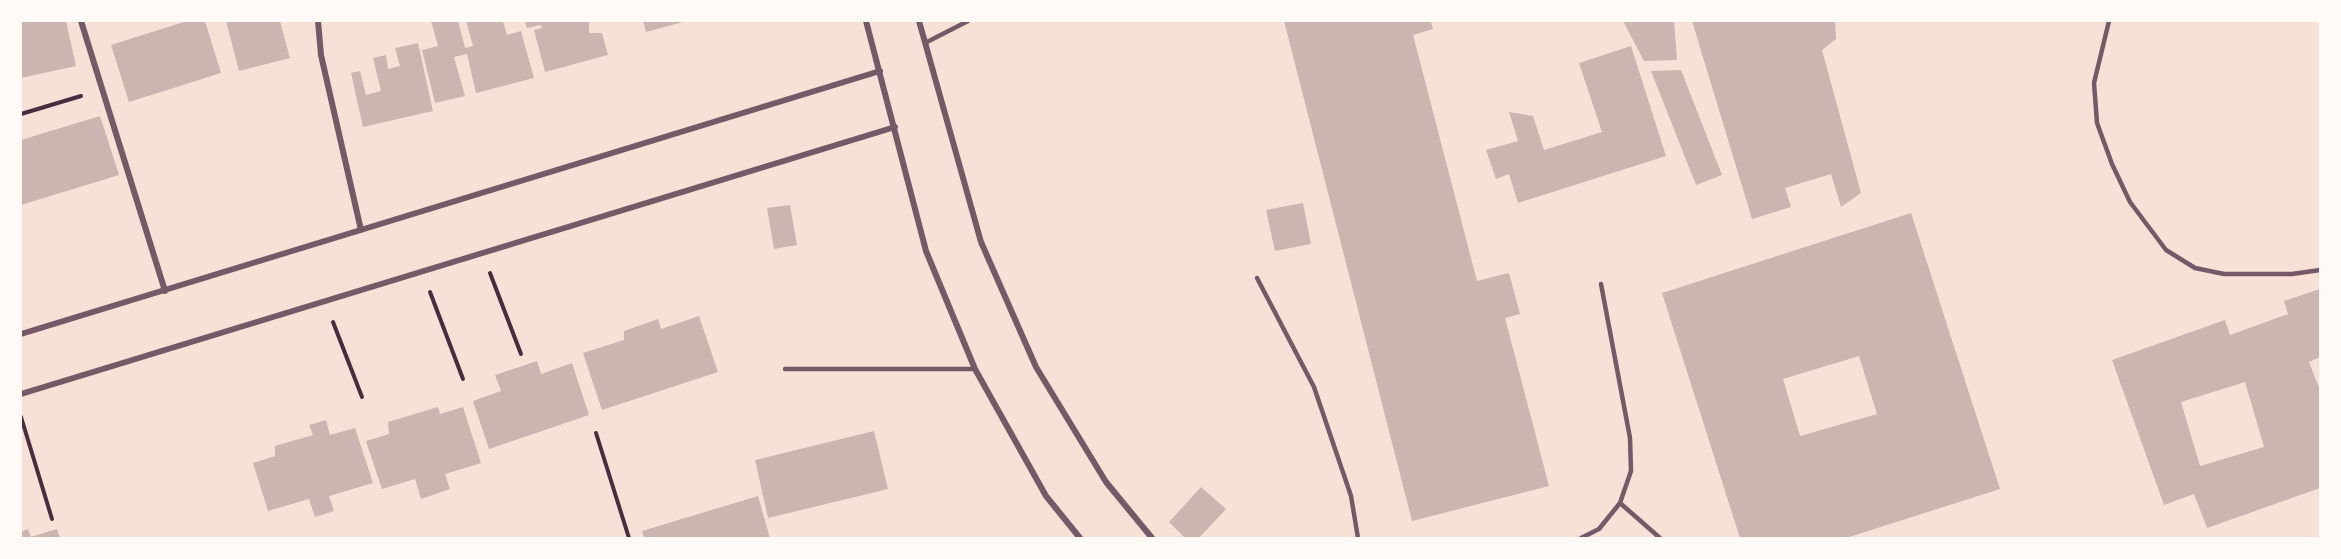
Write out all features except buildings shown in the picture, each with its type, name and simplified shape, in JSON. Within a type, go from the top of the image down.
[{"type":"street","points":[[81,21],[165,291]]},
{"type":"street","points":[[318,21],[321,55],[361,230]]},
{"type":"street","points":[[867,21],[926,251],[975,369],[1046,496],[1080,538]]},
{"type":"street","points":[[919,21],[981,242],[1035,367],[1106,482],[1152,538]]},
{"type":"street","points":[[21,334],[880,71]]},
{"type":"street","points":[[21,394],[895,127]]},
{"type":"lane","points":[[925,43],[968,21]]},
{"type":"lane","points":[[2109,21],[2094,83],[2097,123],[2112,164],[2130,202],[2166,250],[2195,268],[2224,274],[2292,274],[2320,270]]},
{"type":"lane","points":[[1257,278],[1314,387],[1351,496],[1359,538]]},
{"type":"lane","points":[[1581,538],[1599,529],[1620,503],[1631,471],[1630,438],[1601,284]]},
{"type":"lane","points":[[785,369],[975,369]]},
{"type":"lane","points":[[1620,503],[1660,538]]},
{"type":"path","points":[[21,114],[102,90]]},
{"type":"path","points":[[482,253],[521,354]]},
{"type":"path","points":[[422,271],[464,378]]},
{"type":"path","points":[[325,301],[362,397]]},
{"type":"path","points":[[21,417],[51,519]]},
{"type":"path","points":[[596,433],[629,538]]}]
